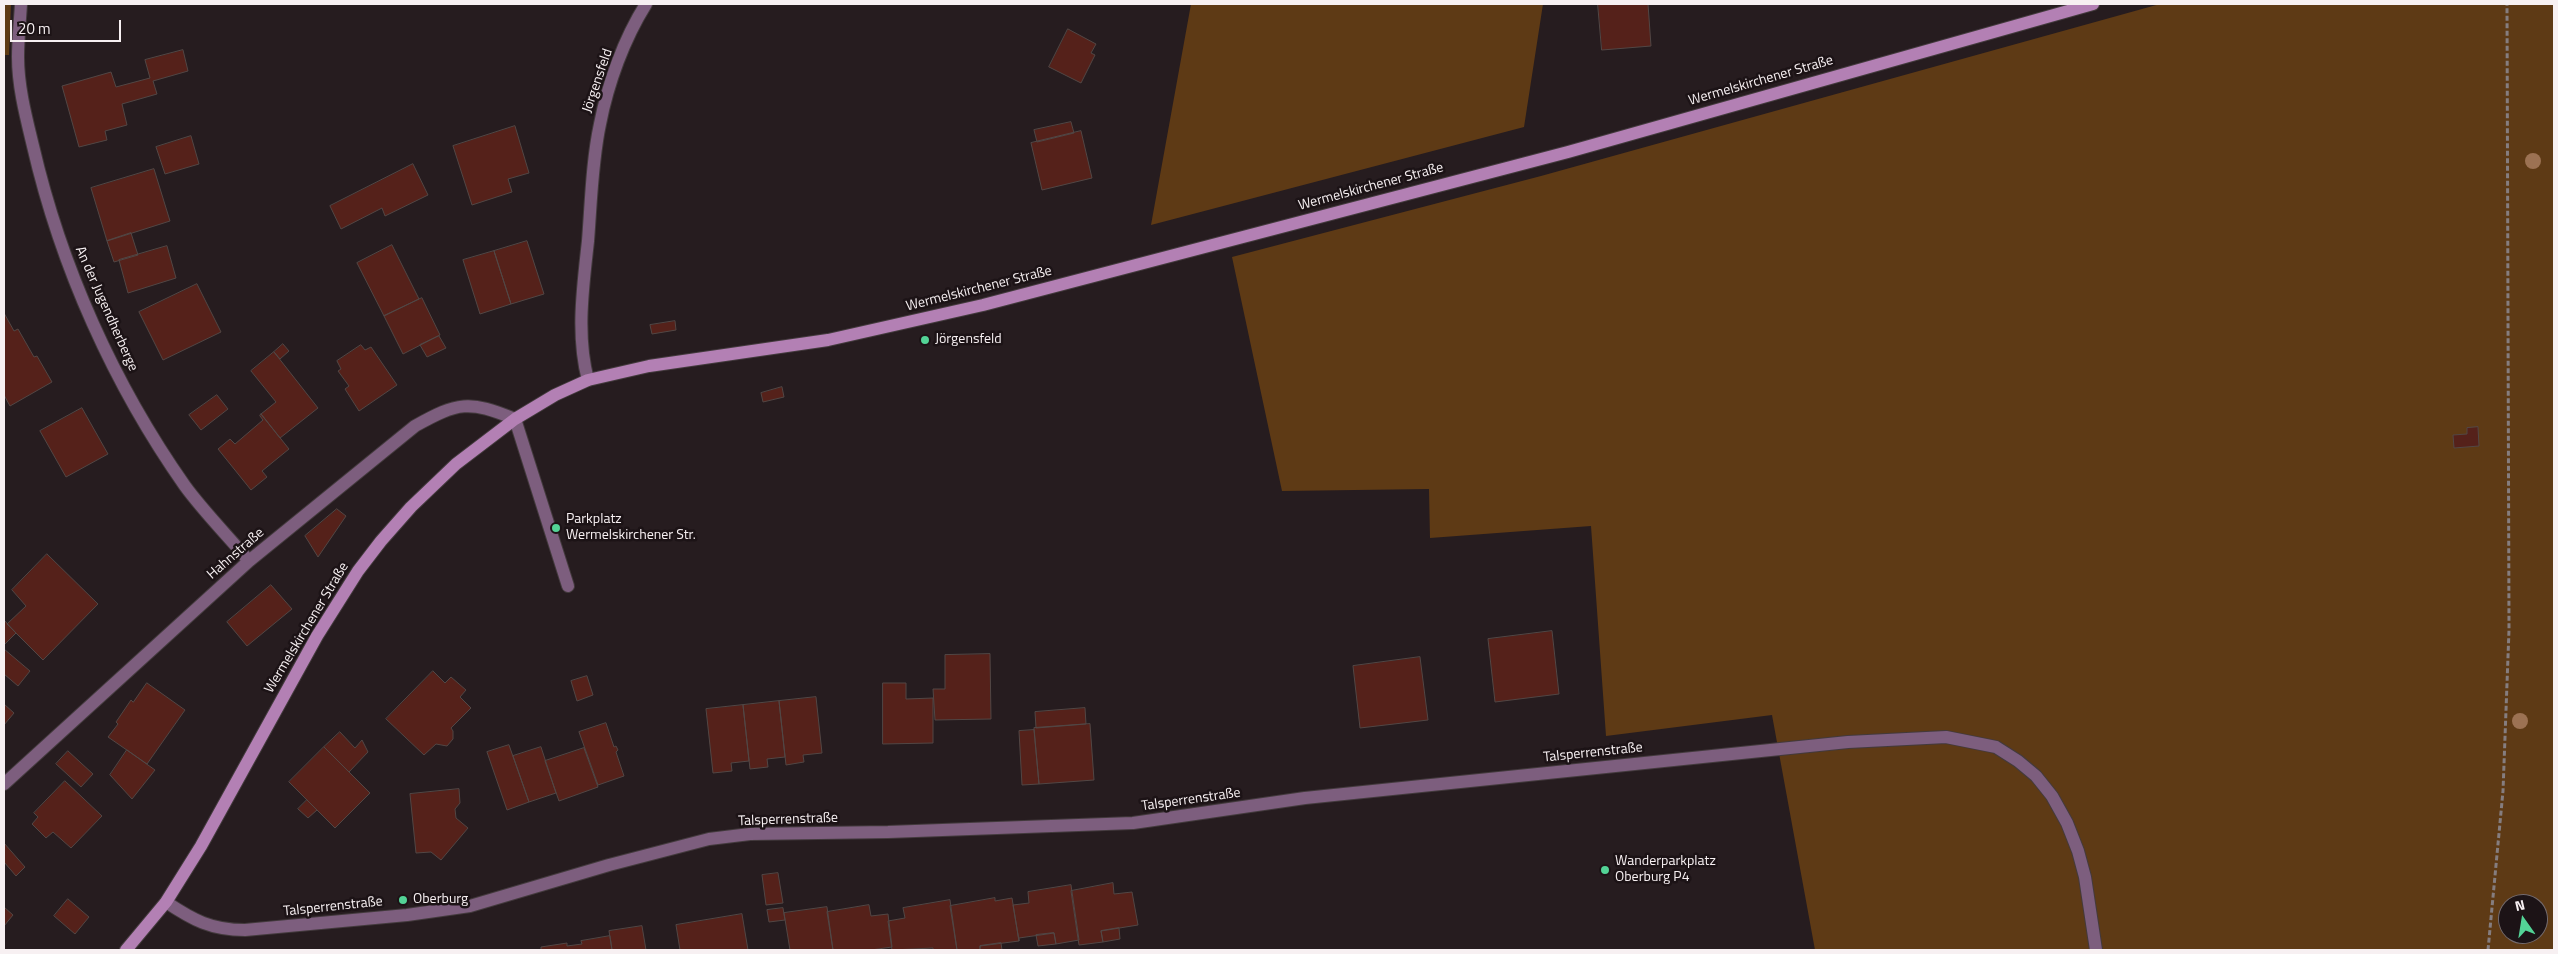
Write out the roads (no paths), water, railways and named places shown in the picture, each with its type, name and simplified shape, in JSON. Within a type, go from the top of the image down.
[{"type":"main road","name":"Wermelskirchener Straße","points":[[126,950],[166,902],[202,846],[317,636],[358,571],[411,506],[456,464],[515,419],[555,395],[588,380],[649,366],[828,340],[983,305],[1568,152],[2093,4]]},
{"type":"street","name":"An der Jugendherberge","points":[[21,4],[18,58],[24,108],[40,177],[72,275],[112,364],[156,442],[186,488],[249,561]]},
{"type":"street","name":"Jörgensfeld","points":[[588,380],[581,355],[582,299],[599,125],[622,53],[646,4]]},
{"type":"street","name":"Hahnstraße","points":[[4,784],[249,561],[415,426],[443,410],[460,406],[484,406],[515,419]]},
{"type":"street","points":[[515,419],[568,586]]},
{"type":"street","name":"Talsperrenstraße","points":[[166,902],[196,921],[218,928],[245,930],[407,915],[470,906],[609,865],[700,842],[750,834],[935,831],[1133,823],[1305,798],[1848,742],[1946,737],[1978,742],[2006,753],[2036,776],[2052,796],[2067,823],[2078,851],[2096,950]]},
{"type":"place","name":"Jörgensfeld","points":[[925,340]]},
{"type":"place","name":"Parkplatz Wermelskirchener Str.","points":[[556,528]]},
{"type":"place","name":"Wanderparkplatz Oberburg P4","points":[[1605,870]]},
{"type":"place","name":"Oberburg","points":[[403,900]]}]
